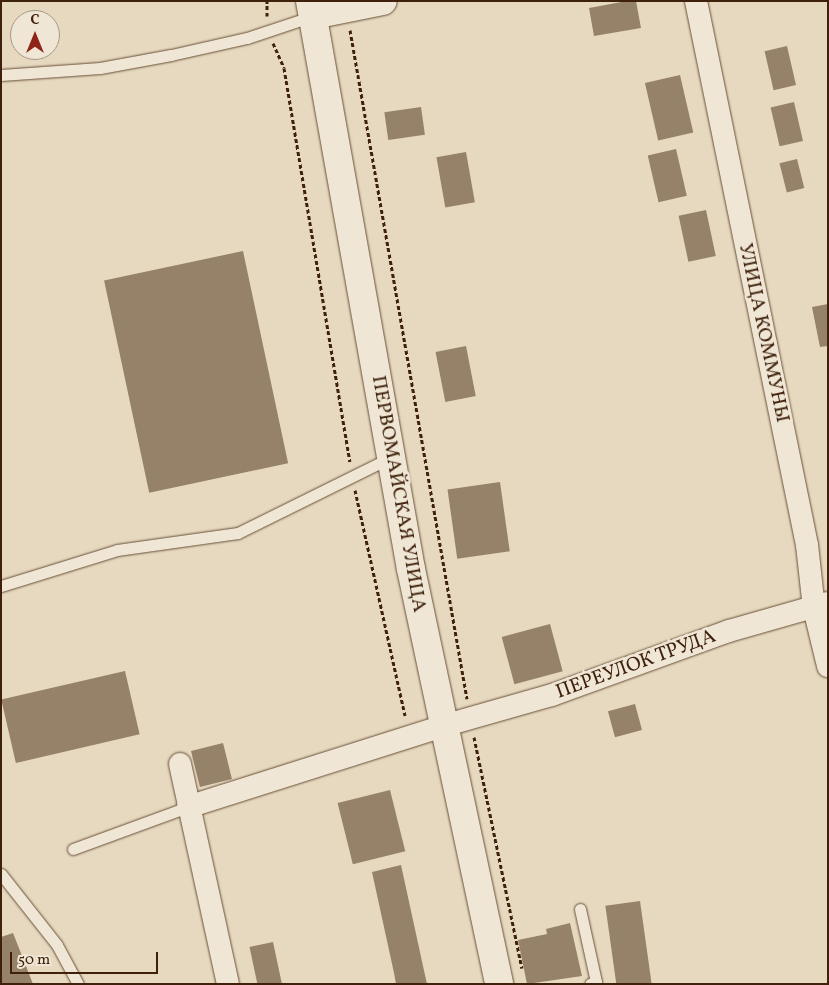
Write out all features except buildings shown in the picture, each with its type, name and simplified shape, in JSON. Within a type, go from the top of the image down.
[{"type":"main road","points":[[312,8],[346,9],[383,1]]},
{"type":"main road","name":"ПЕРВОМАЙСКАЯ УЛИЦА","points":[[312,8],[391,458],[443,726],[511,979]]},
{"type":"street","name":"УЛИЦА КОММУНЫ","points":[[696,1],[821,605],[828,666]]},
{"type":"street","name":"ПЕРЕУЛОК ТРУДА","points":[[188,808],[443,726],[552,695],[729,631],[821,605]]},
{"type":"street","points":[[180,764],[188,808],[228,984]]},
{"type":"lane","points":[[1,74],[100,68],[171,55],[268,31],[312,8]]},
{"type":"lane","points":[[1,586],[117,550],[238,533],[391,458]]},
{"type":"lane","points":[[74,849],[188,808]]},
{"type":"lane","points":[[1,874],[57,945],[78,984]]},
{"type":"lane","points":[[580,909],[596,982],[590,984]]},
{"type":"path","points":[[267,1],[268,31],[284,68],[352,477],[409,737]]},
{"type":"path","points":[[346,9],[470,718],[511,979]]}]
